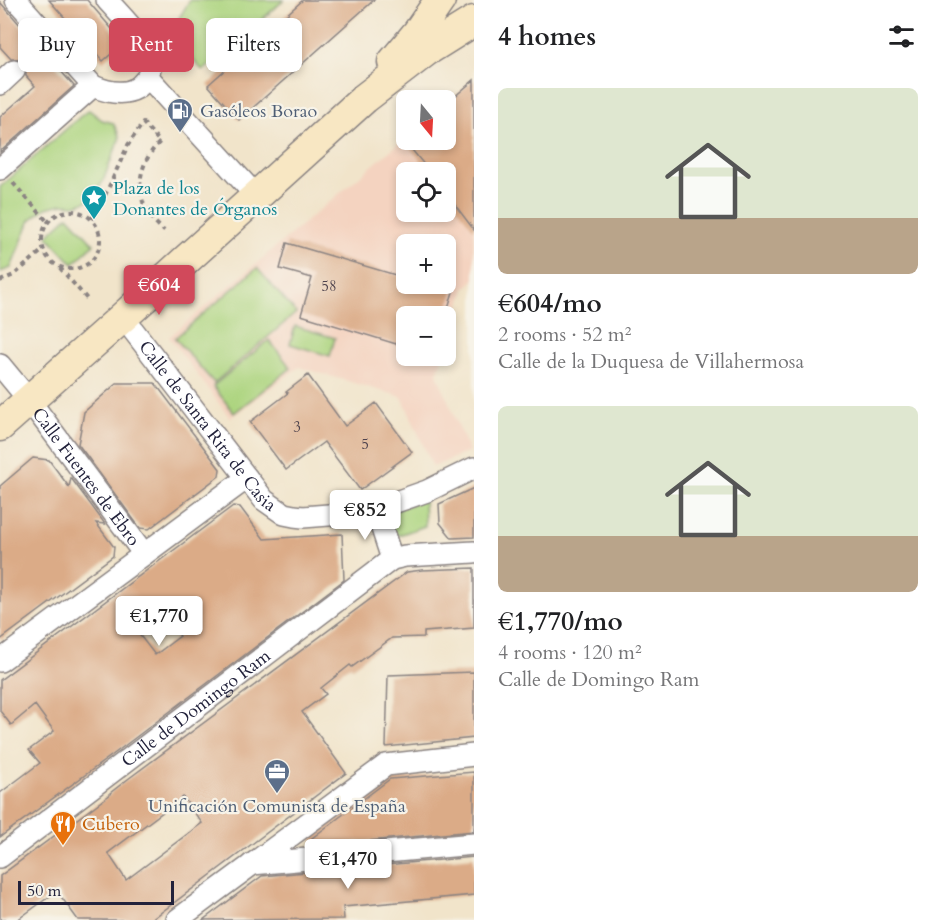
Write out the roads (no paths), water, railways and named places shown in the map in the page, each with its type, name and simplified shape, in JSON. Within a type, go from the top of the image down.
[{"type":"main road","points":[[365,98],[418,32],[440,0]]},
{"type":"main road","points":[[0,426],[365,98],[426,51],[474,21]]},
{"type":"street","points":[[16,0],[93,86],[116,93],[136,88],[148,77],[151,62],[142,40],[107,0]]},
{"type":"street","points":[[148,77],[257,196]]},
{"type":"street","points":[[4,174],[93,86]]},
{"type":"street","name":"Calle de Santa Rita de Casia","points":[[123,317],[264,500],[284,514],[303,517],[376,510],[427,491],[474,468]]},
{"type":"street","name":"Calle Fuentes de Ebro","points":[[0,365],[29,399],[144,554]]},
{"type":"street","points":[[0,661],[247,478]]},
{"type":"street","points":[[376,510],[392,560]]},
{"type":"street","name":"Calle de Domingo Ram","points":[[0,856],[392,560],[405,556],[474,552]]},
{"type":"street","points":[[177,920],[386,765],[474,755]]},
{"type":"street","points":[[251,864],[474,844]]},
{"type":"place","name":"Gasóleos Borao","points":[[180,134]]},
{"type":"place","name":"Plaza de los Donantes de Órganos","points":[[94,221]]},
{"type":"place","name":"Unificación Comunista de España","points":[[277,795]]},
{"type":"place","name":"Cubero","points":[[63,847]]}]
